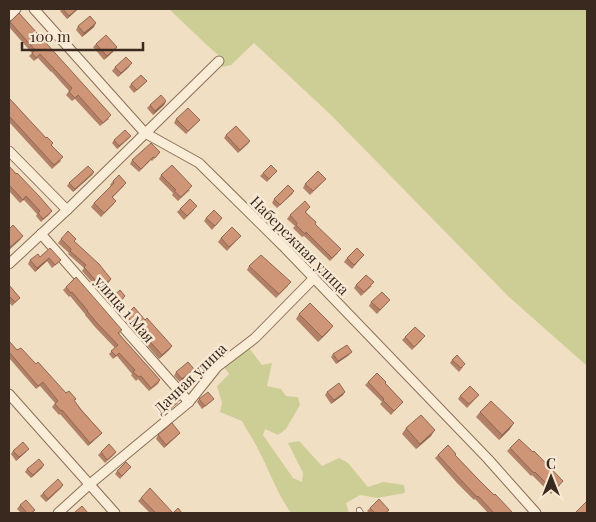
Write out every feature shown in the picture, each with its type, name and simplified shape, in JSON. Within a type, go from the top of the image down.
[{"type":"street","points":[[9,16],[16,9]]},
{"type":"street","name":"Набережная улица","points":[[34,9],[145,133],[199,163],[283,246],[488,459],[536,513]]},
{"type":"street","points":[[9,264],[219,61]]},
{"type":"street","points":[[9,151],[67,210]]},
{"type":"street","name":"улица 1 Мая","points":[[41,234],[188,402]]},
{"type":"street","name":"Дачная улица","points":[[58,513],[188,402],[217,367],[255,338],[314,278]]},
{"type":"street","points":[[9,394],[115,513]]},
{"type":"green space","points":[[169,9],[587,9],[587,366],[508,296],[332,116],[254,43],[231,65],[222,67],[223,59]]},
{"type":"green space","points":[[249,348],[262,365],[272,363],[267,386],[281,389],[286,396],[298,397],[300,405],[286,429],[278,435],[265,429],[263,435],[293,478],[302,482],[303,473],[288,443],[299,441],[322,466],[339,458],[348,463],[368,487],[383,482],[404,485],[405,493],[377,498],[360,495],[346,503],[349,513],[291,513],[281,498],[258,449],[242,421],[220,412],[222,403],[217,386],[229,374],[224,367]]},
{"type":"building","points":[[63,9],[77,9],[69,16]]},
{"type":"building","points":[[19,13],[111,115],[103,123],[78,95],[75,98],[69,92],[72,88],[40,54],[36,58],[32,53],[35,50],[10,22]]},
{"type":"building","points":[[90,16],[96,23],[84,33],[78,26]]},
{"type":"building","points":[[106,35],[117,47],[107,56],[96,44]]},
{"type":"building","points":[[126,57],[132,63],[121,73],[115,67]]},
{"type":"building","points":[[141,75],[147,81],[137,90],[131,84]]},
{"type":"building","points":[[161,95],[166,101],[155,111],[150,105]]},
{"type":"building","points":[[9,98],[46,138],[53,143],[51,145],[63,157],[54,165],[9,116]]},
{"type":"building","points":[[188,108],[200,120],[188,131],[176,119]]},
{"type":"building","points":[[236,126],[250,141],[240,150],[226,135]]},
{"type":"building","points":[[125,130],[131,136],[119,146],[114,140]]},
{"type":"building","points":[[151,143],[160,152],[141,169],[132,160]]},
{"type":"building","points":[[172,165],[192,186],[181,197],[161,175]]},
{"type":"building","points":[[271,165],[277,171],[269,179],[263,173]]},
{"type":"building","points":[[9,166],[52,211],[43,219],[38,213],[40,211],[26,196],[23,200],[9,185]]},
{"type":"building","points":[[88,166],[94,172],[75,189],[69,183]]},
{"type":"building","points":[[318,171],[326,179],[313,191],[305,184]]},
{"type":"building","points":[[119,175],[126,183],[112,197],[116,201],[104,213],[94,203],[114,183],[113,181]]},
{"type":"building","points":[[288,185],[294,191],[280,205],[274,199]]},
{"type":"building","points":[[190,199],[197,206],[187,216],[180,209]]},
{"type":"building","points":[[305,201],[310,207],[305,212],[341,249],[332,258],[306,232],[305,234],[296,225],[297,223],[290,215]]},
{"type":"building","points":[[214,210],[222,218],[215,226],[206,218]]},
{"type":"building","points":[[13,225],[23,236],[9,248],[9,229]]},
{"type":"building","points":[[232,227],[241,236],[229,247],[221,238]]},
{"type":"building","points":[[68,231],[76,239],[74,241],[99,264],[111,279],[101,287],[84,267],[86,265],[70,251],[71,249],[61,239]]},
{"type":"building","points":[[50,248],[61,260],[55,265],[49,258],[37,268],[30,260],[38,254],[40,257]]},
{"type":"building","points":[[357,248],[364,255],[354,265],[347,258]]},
{"type":"building","points":[[261,255],[291,282],[279,294],[249,266]]},
{"type":"building","points":[[366,275],[374,282],[364,292],[356,285]]},
{"type":"building","points":[[76,277],[122,330],[118,333],[160,380],[151,388],[141,376],[139,377],[133,372],[135,370],[119,353],[116,356],[111,351],[118,345],[66,287]]},
{"type":"building","points":[[9,285],[20,298],[15,302],[9,296]]},
{"type":"building","points":[[120,290],[125,296],[116,304],[111,298]]},
{"type":"building","points":[[382,292],[390,300],[380,310],[371,302]]},
{"type":"building","points":[[310,303],[333,326],[322,337],[299,314]]},
{"type":"building","points":[[134,307],[145,320],[147,318],[172,346],[162,355],[126,315]]},
{"type":"building","points":[[415,327],[425,336],[414,347],[405,337]]},
{"type":"building","points":[[9,341],[17,350],[21,348],[36,364],[38,362],[66,393],[69,391],[76,399],[74,400],[81,410],[102,433],[90,443],[55,404],[58,401],[43,382],[38,386],[9,352]]},
{"type":"building","points":[[347,345],[352,352],[338,361],[333,354]]},
{"type":"building","points":[[457,355],[465,364],[461,368],[452,360]]},
{"type":"building","points":[[188,362],[194,369],[182,379],[176,372]]},
{"type":"building","points":[[377,373],[403,402],[394,411],[368,382]]},
{"type":"building","points":[[339,383],[345,392],[334,400],[327,392]]},
{"type":"building","points":[[470,386],[479,395],[469,404],[460,396]]},
{"type":"building","points":[[173,391],[180,400],[173,405],[166,397]]},
{"type":"building","points":[[208,392],[214,399],[205,406],[199,399]]},
{"type":"building","points":[[491,401],[514,423],[502,435],[480,412]]},
{"type":"building","points":[[421,415],[435,430],[420,444],[406,428]]},
{"type":"building","points":[[172,423],[180,433],[166,445],[158,435]]},
{"type":"building","points":[[519,439],[534,451],[563,481],[554,491],[510,448]]},
{"type":"building","points":[[23,442],[29,449],[19,457],[13,451]]},
{"type":"building","points":[[109,444],[116,452],[107,460],[101,452]]},
{"type":"building","points":[[448,445],[455,455],[513,513],[494,513],[477,497],[438,455]]},
{"type":"building","points":[[39,459],[44,465],[33,475],[27,469]]},
{"type":"building","points":[[126,462],[131,467],[122,476],[117,471]]},
{"type":"building","points":[[58,479],[63,485],[48,499],[43,493]]},
{"type":"building","points":[[150,488],[173,513],[156,513],[141,498]]},
{"type":"building","points":[[379,499],[389,510],[385,513],[375,513],[370,508]]},
{"type":"building","points":[[26,500],[35,510],[31,513],[27,513],[20,505]]},
{"type":"building","points":[[586,502],[587,513],[575,513]]},
{"type":"building","points":[[82,506],[88,513],[74,513]]},
{"type":"building","points":[[178,508],[182,513],[173,513]]}]
